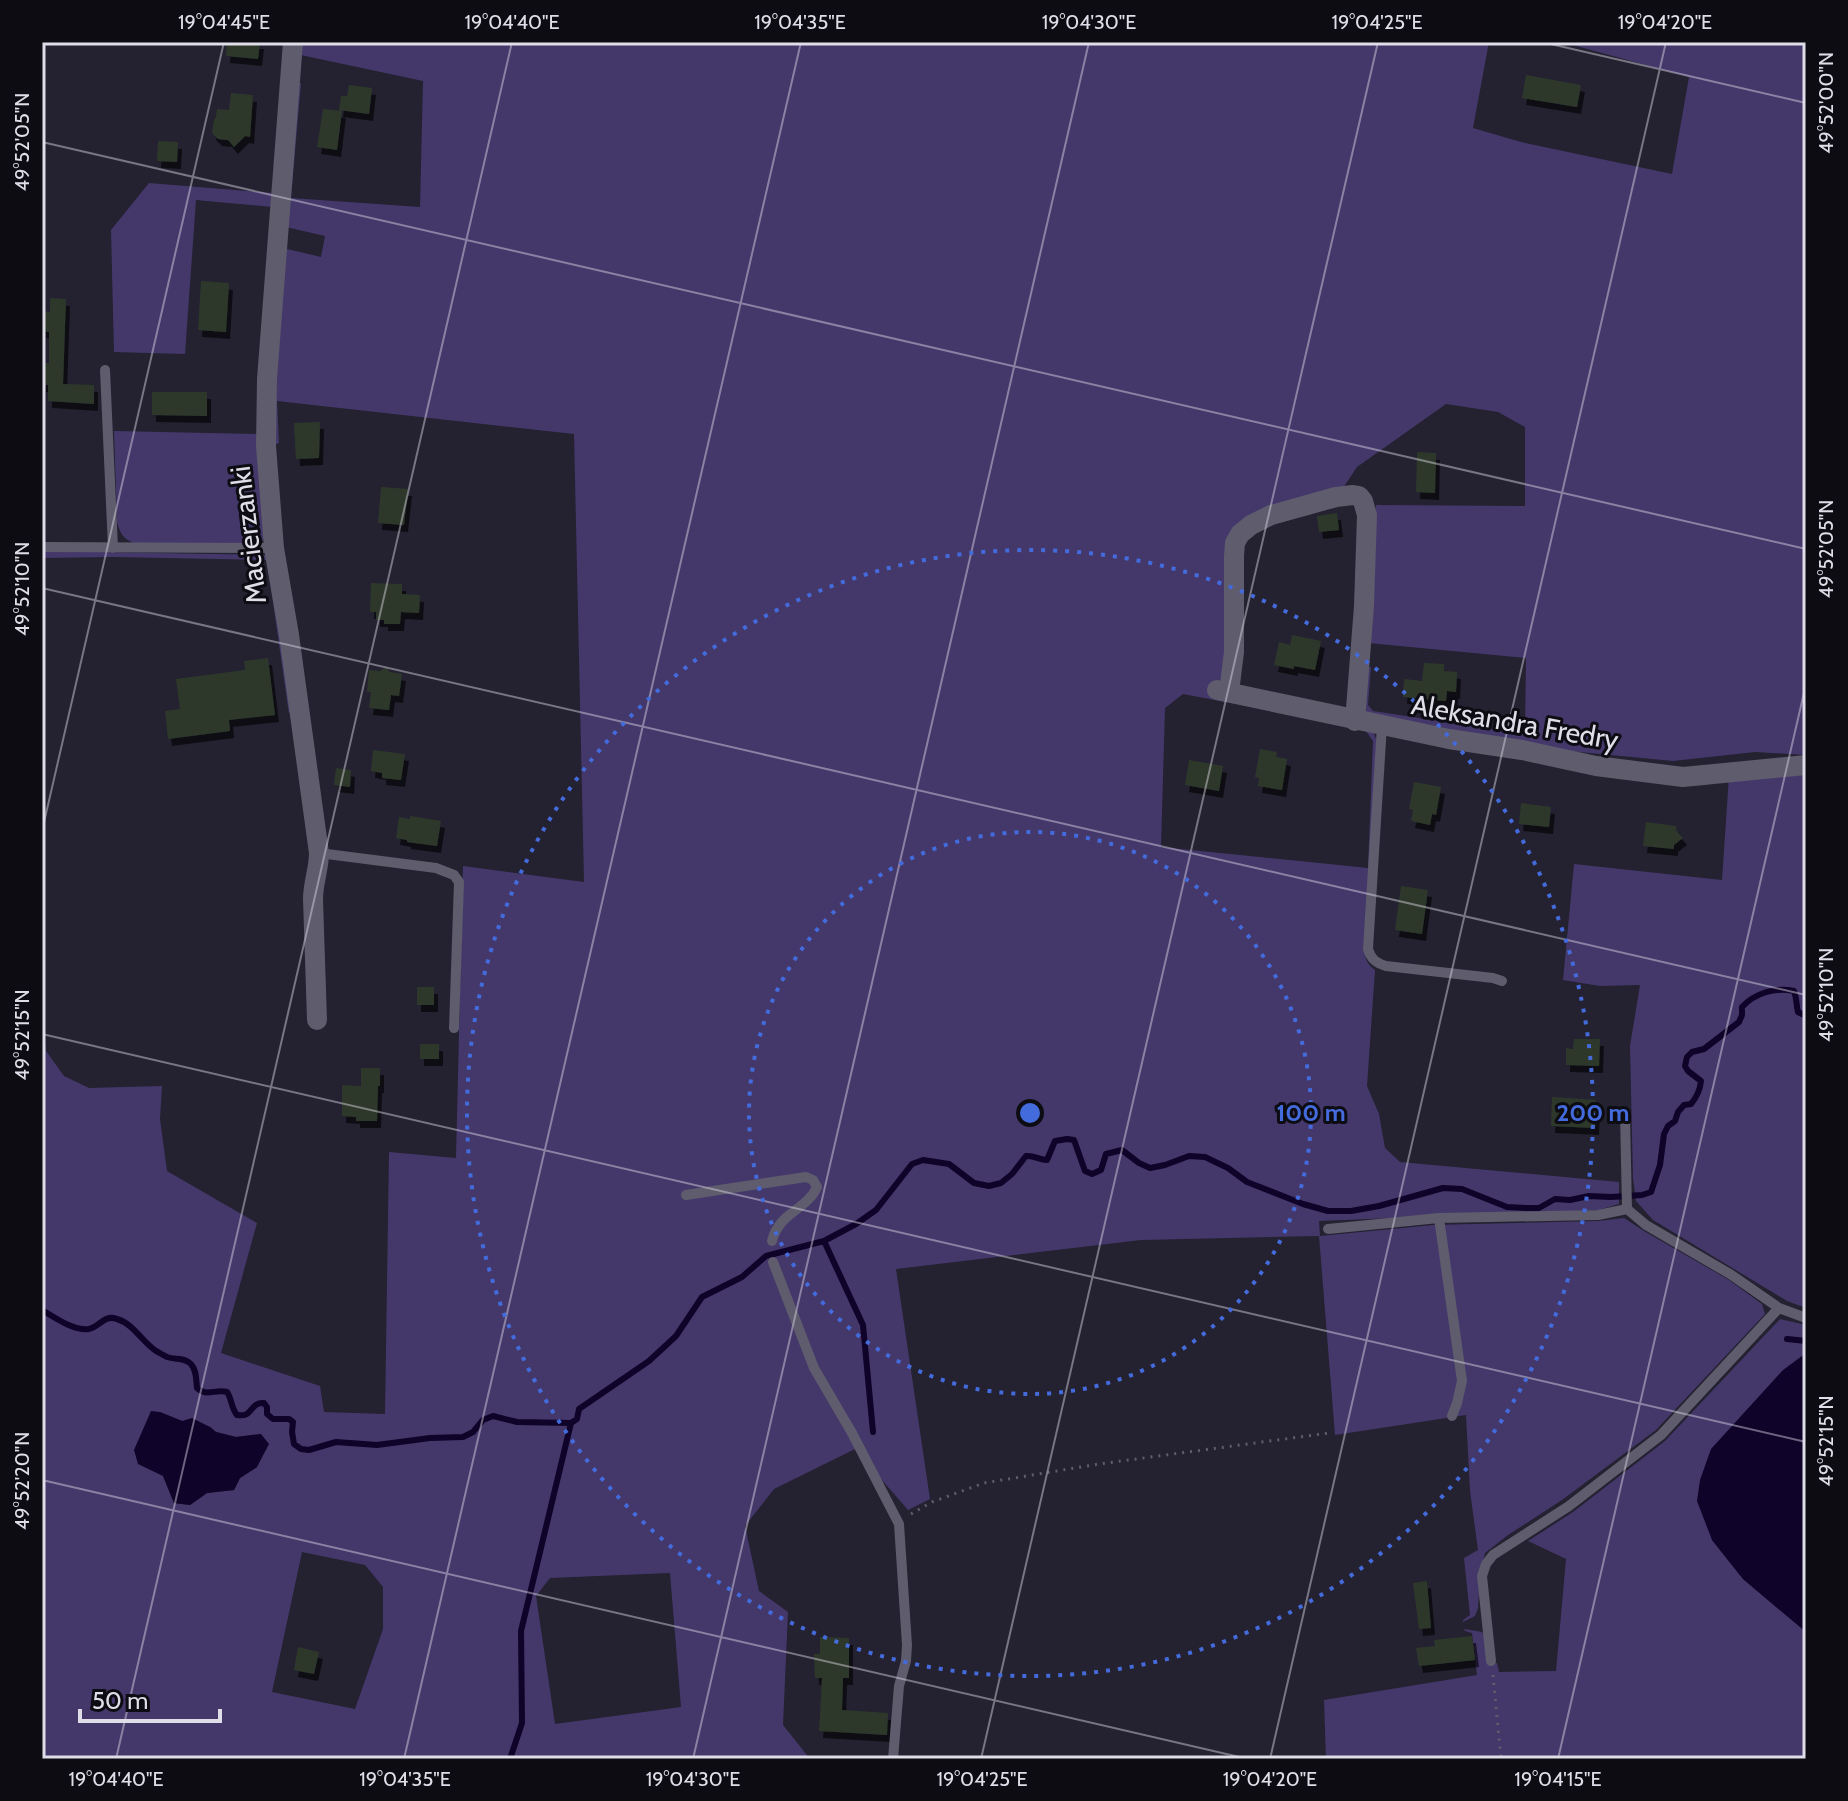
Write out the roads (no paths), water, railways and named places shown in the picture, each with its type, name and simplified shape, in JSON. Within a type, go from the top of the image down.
[{"type":"street","name":"Macierzanki","points":[[293,42],[267,379],[266,446],[274,548],[319,853],[313,899],[317,1020]]},
{"type":"street","name":"Aleksandra Fredry","points":[[1355,721],[1367,515],[1363,501],[1353,495],[1271,515],[1240,534],[1235,543],[1234,556],[1234,652],[1223,691],[1355,721],[1666,776],[1806,765]]},
{"type":"lane","points":[[105,370],[113,548]]},
{"type":"lane","points":[[42,547],[274,548]]},
{"type":"lane","points":[[1382,725],[1368,949],[1370,957],[1386,966],[1502,981]]},
{"type":"lane","points":[[319,853],[436,868],[454,875],[459,882],[454,1028]]},
{"type":"lane","points":[[1625,1114],[1627,1204],[1646,1225],[1730,1274],[1779,1308],[1806,1318]]},
{"type":"lane","points":[[686,1195],[806,1177],[813,1180],[817,1187],[813,1196],[782,1220],[772,1241]]},
{"type":"lane","points":[[1328,1229],[1439,1218],[1598,1215],[1627,1204]]},
{"type":"lane","points":[[1439,1218],[1462,1381],[1452,1416]]},
{"type":"lane","points":[[773,1262],[814,1368],[899,1524],[907,1645],[899,1686],[893,1759]]},
{"type":"lane","points":[[1491,1661],[1482,1576],[1493,1555],[1569,1506],[1661,1435],[1779,1308]]},
{"type":"waterway","points":[[42,1310],[64,1323],[83,1329],[93,1328],[109,1318],[123,1321],[156,1351],[191,1364],[200,1391],[227,1392],[237,1415],[246,1414],[259,1403],[264,1403],[267,1414],[273,1419],[289,1419],[293,1422],[294,1444],[301,1449],[309,1450],[336,1442],[377,1445],[463,1437],[473,1432],[483,1420],[493,1416],[517,1422],[571,1423],[577,1419],[579,1409],[649,1361],[676,1336],[702,1297],[742,1277],[766,1256],[824,1241],[856,1224],[876,1210],[912,1164],[923,1160],[949,1164],[974,1183],[989,1186],[1001,1183],[1026,1156],[1047,1160],[1055,1141],[1067,1139],[1074,1140],[1085,1171],[1092,1174],[1101,1170],[1106,1154],[1122,1150],[1150,1168],[1189,1156],[1205,1157],[1247,1182],[1328,1211],[1379,1206],[1443,1188],[1462,1189],[1507,1207],[1526,1208],[1539,1208],[1555,1199],[1642,1195],[1651,1192],[1668,1126],[1675,1121],[1684,1105],[1691,1104],[1699,1090],[1701,1081],[1685,1066],[1687,1057],[1704,1049],[1739,1022],[1742,1007],[1766,992],[1794,991],[1798,1012],[1806,1016]]},
{"type":"waterway","points":[[824,1241],[863,1325],[873,1432]]},
{"type":"waterway","points":[[1787,1339],[1806,1341]]},
{"type":"waterway","points":[[510,1759],[522,1723],[521,1631],[571,1423]]}]
